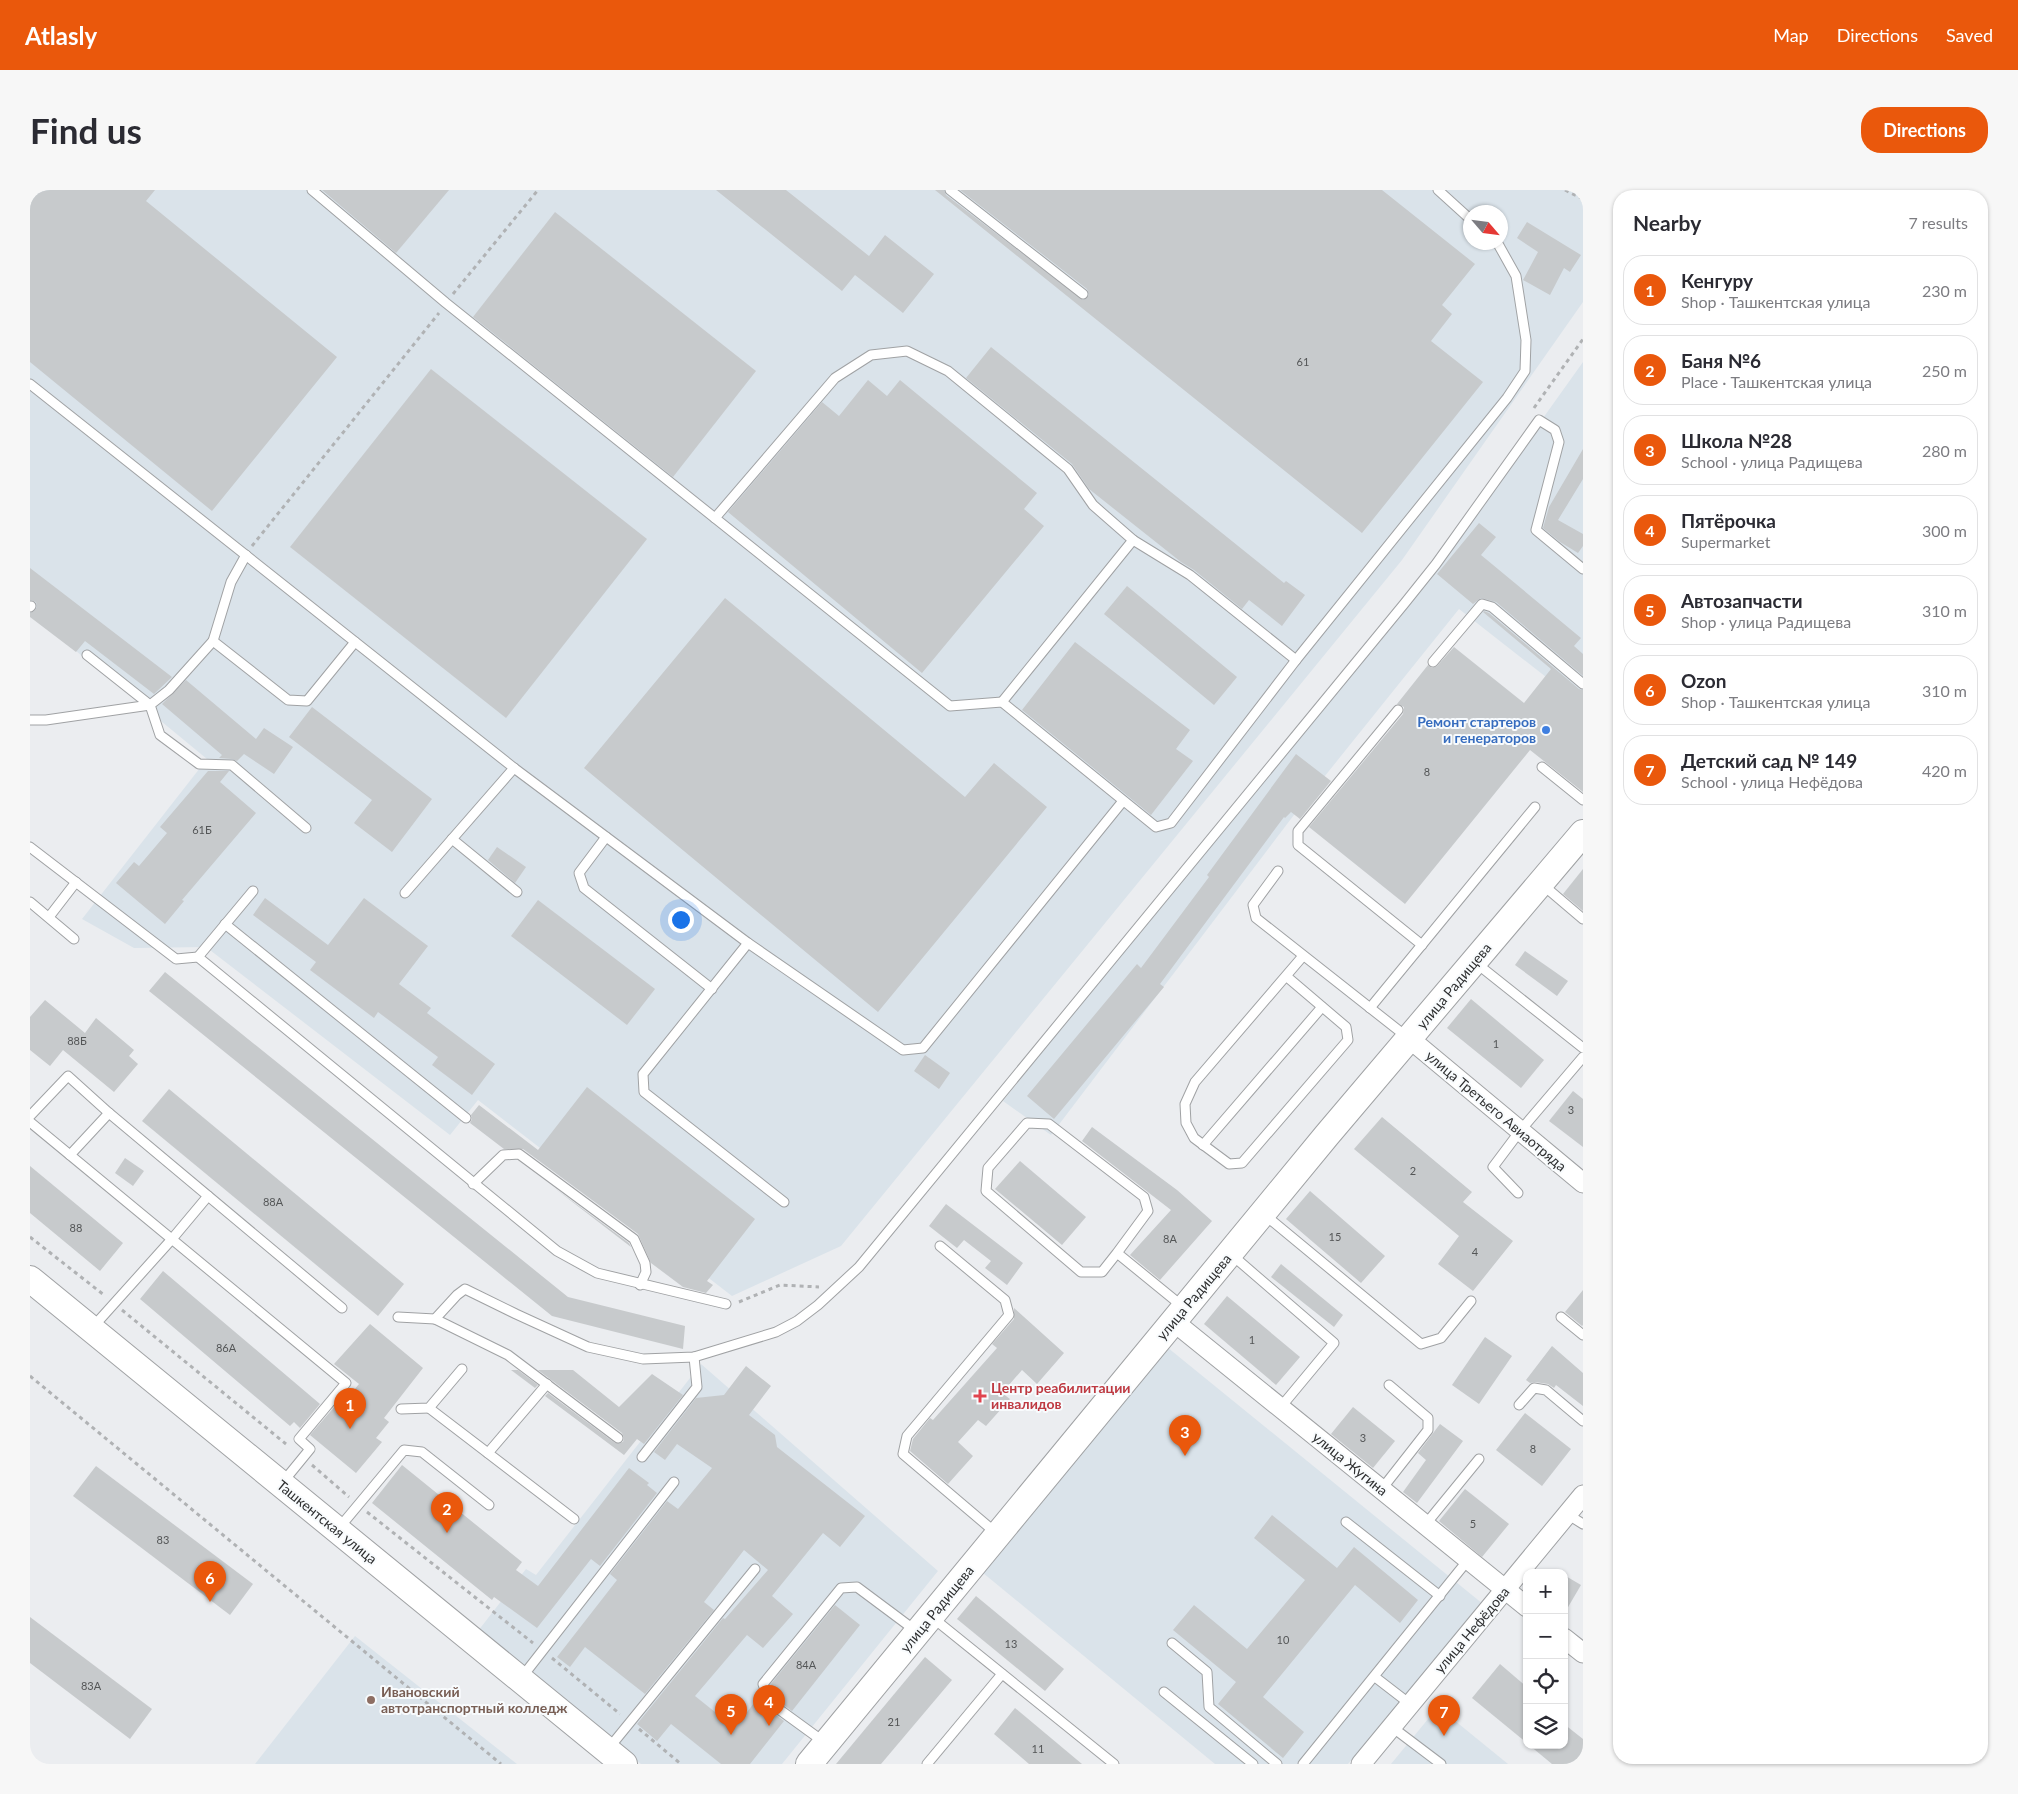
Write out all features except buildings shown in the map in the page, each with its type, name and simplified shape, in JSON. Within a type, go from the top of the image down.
[{"type":"main road","name":"улица Радищева","points":[[809,1764],[1178,1315],[1583,833]]},
{"type":"main road","name":"Ташкентская улица","points":[[30,1279],[520,1679],[611,1759]]},
{"type":"main road","name":"Ташкентская улица","points":[[30,1300],[611,1759]]},
{"type":"street","name":"улица Третьего Авиаотряда","points":[[1410,1039],[1583,1183]]},
{"type":"street","name":"улица Жугина","points":[[1178,1315],[1280,1408],[1523,1605]]},
{"type":"street","name":"улица Нефёдова","points":[[1361,1764],[1583,1495]]},
{"type":"street","points":[[1568,1641],[1583,1653]]},
{"type":"lane","points":[[312,190],[446,303],[950,706],[1002,702],[1156,827],[1171,822],[1296,660],[1507,398],[1525,371],[1526,340],[1516,276],[1501,250]]},
{"type":"lane","points":[[950,190],[1083,294]]},
{"type":"lane","points":[[1438,190],[1463,213]]},
{"type":"lane","points":[[715,518],[835,378],[871,355],[907,351],[948,372],[1068,468],[1093,505],[1133,540],[1190,575],[1296,660]]},
{"type":"lane","points":[[30,384],[514,768],[748,943],[903,1050],[924,1048],[1123,801]]},
{"type":"lane","points":[[435,1319],[465,1289],[588,1347],[643,1359],[694,1357],[776,1332],[790,1325],[818,1305],[859,1267],[1404,604],[1436,564],[1539,420],[1556,430],[1559,442],[1536,530],[1583,569]]},
{"type":"lane","points":[[1002,702],[1133,540]]},
{"type":"lane","points":[[30,720],[46,720],[150,705],[168,690],[213,641],[231,582],[246,555]]},
{"type":"lane","points":[[1433,662],[1482,604],[1492,607],[1583,684]]},
{"type":"lane","points":[[213,641],[288,700],[307,701],[355,642]]},
{"type":"lane","points":[[87,655],[150,705],[160,735],[199,764],[232,765],[306,828]]},
{"type":"lane","points":[[1398,710],[1298,831],[1298,844],[1422,945]]},
{"type":"lane","points":[[1542,767],[1583,800]]},
{"type":"lane","points":[[405,893],[514,768]]},
{"type":"lane","points":[[1370,1008],[1535,807]]},
{"type":"lane","points":[[606,836],[579,873],[584,888],[712,989]]},
{"type":"lane","points":[[452,839],[517,892]]},
{"type":"lane","points":[[30,846],[176,959],[198,957],[557,1251],[597,1273],[640,1285],[726,1304]]},
{"type":"lane","points":[[1278,871],[1253,905],[1256,918],[1410,1039]]},
{"type":"lane","points":[[49,917],[76,882]]},
{"type":"lane","points":[[1540,883],[1583,919]]},
{"type":"lane","points":[[198,957],[253,891]]},
{"type":"lane","points":[[30,902],[74,939]]},
{"type":"lane","points":[[225,924],[466,1118]]},
{"type":"lane","points":[[748,943],[643,1074],[644,1092],[784,1202]]},
{"type":"lane","points":[[1286,976],[1346,1027],[1348,1040],[1242,1163],[1228,1164],[1194,1138],[1186,1123],[1185,1104],[1195,1082],[1286,976],[1304,956]]},
{"type":"lane","points":[[1475,962],[1583,1048]]},
{"type":"lane","points":[[1203,1145],[1322,1007]]},
{"type":"lane","points":[[1518,1193],[1493,1167],[1520,1131],[1583,1057]]},
{"type":"lane","points":[[30,1116],[68,1076],[109,1113],[342,1308]]},
{"type":"lane","points":[[70,1155],[109,1113]]},
{"type":"lane","points":[[30,1122],[346,1383],[299,1439],[310,1449],[281,1484]]},
{"type":"lane","points":[[1026,1124],[1049,1124],[1144,1197],[1148,1211],[1117,1253],[1102,1272],[1081,1272],[986,1191],[988,1168],[1026,1124]]},
{"type":"lane","points":[[473,1184],[503,1155],[519,1154],[634,1239],[645,1263],[646,1272],[640,1285]]},
{"type":"lane","points":[[91,1329],[208,1196]]},
{"type":"lane","points":[[1263,1213],[1421,1344],[1441,1338],[1471,1301]]},
{"type":"lane","points":[[940,1246],[1005,1300],[1009,1315],[907,1436],[903,1454],[998,1535]]},
{"type":"lane","points":[[1117,1253],[1178,1315]]},
{"type":"lane","points":[[1230,1254],[1334,1343],[1280,1408]]},
{"type":"lane","points":[[398,1317],[435,1319],[508,1355],[618,1438]]},
{"type":"lane","points":[[1561,1317],[1583,1335]]},
{"type":"lane","points":[[642,1457],[697,1387],[694,1357]]},
{"type":"lane","points":[[429,1408],[462,1370]]},
{"type":"lane","points":[[488,1453],[546,1384]]},
{"type":"lane","points":[[1381,1490],[1428,1430],[1428,1418],[1389,1385]]},
{"type":"lane","points":[[1520,1405],[1534,1388],[1546,1390],[1583,1421]]},
{"type":"lane","points":[[401,1409],[429,1408],[574,1519]]},
{"type":"lane","points":[[337,1530],[404,1450],[422,1452],[488,1505]]},
{"type":"lane","points":[[1425,1525],[1479,1458]]},
{"type":"lane","points":[[520,1679],[674,1482]]},
{"type":"lane","points":[[1567,1514],[1583,1524]]},
{"type":"lane","points":[[1346,1522],[1440,1596]]},
{"type":"lane","points":[[1303,1764],[1468,1560]]},
{"type":"lane","points":[[611,1759],[755,1569]]},
{"type":"lane","points":[[826,1744],[769,1702],[763,1684],[842,1588],[857,1587],[925,1624],[1002,1674],[1114,1764]]},
{"type":"lane","points":[[1172,1643],[1207,1672],[1209,1707],[1277,1764]]},
{"type":"lane","points":[[926,1764],[1002,1674]]},
{"type":"lane","points":[[1375,1677],[1410,1704]]},
{"type":"lane","points":[[1164,1692],[1253,1764]]},
{"type":"lane","points":[[1392,1727],[1440,1764]]},
{"type":"path","points":[[246,555],[538,190]]},
{"type":"path","points":[[1564,190],[1583,199]]},
{"type":"path","points":[[30,1376],[501,1764]]},
{"type":"shaded area","points":[[30,190],[1583,190],[1583,302],[1402,560],[841,1246],[732,1296],[478,1100],[450,1135],[206,947],[134,948],[82,919],[207,759],[30,613]]},
{"type":"shaded area","points":[[1583,362],[1583,706],[1459,609],[1300,807],[1051,1135],[1003,1101],[1182,878],[1439,564]]},
{"type":"shaded area","points":[[1162,1343],[1483,1604],[1348,1764],[1215,1764],[977,1568]]},
{"type":"shaded area","points":[[701,1364],[938,1571],[782,1764],[641,1764],[478,1631],[526,1569],[536,1575]]},
{"type":"shaded area","name":"Ивановский автотранспортный колледж","points":[[355,1636],[517,1764],[255,1764]]},
{"type":"shaded area","points":[[1438,1707],[1508,1764],[1391,1764]]},
{"type":"place","name":"Ремонт стартеров и генераторов","points":[[1546,730]]},
{"type":"place","name":"Центр реабилитации инвалидов","points":[[980,1396]]},
{"type":"place","name":"Кенгуру","points":[[350,1429]]},
{"type":"place","name":"Школа №28","points":[[1185,1456]]},
{"type":"place","name":"Баня №6","points":[[447,1533]]},
{"type":"place","name":"Ozon","points":[[210,1602]]},
{"type":"place","name":"Ивановский автотранспортный колледж","points":[[371,1700]]},
{"type":"place","name":"Пятёрочка","points":[[769,1726]]},
{"type":"place","name":"Автозапчасти","points":[[731,1735]]},
{"type":"place","name":"Детский сад № 149","points":[[1444,1736]]}]
